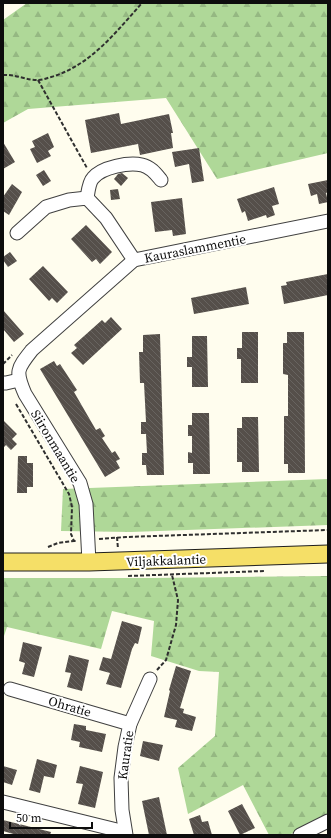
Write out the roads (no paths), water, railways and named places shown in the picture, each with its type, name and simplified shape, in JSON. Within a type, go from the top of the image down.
[{"type":"main road","name":"Viljakkalantie","points":[[3,562],[89,562],[328,554]]},
{"type":"street","points":[[86,198],[92,178],[101,171],[124,164],[143,165],[155,172],[161,180]]},
{"type":"street","points":[[17,233],[46,207],[69,200],[86,198]]},
{"type":"street","points":[[86,198],[106,218],[134,260]]},
{"type":"street","name":"Kauraslammentie","points":[[19,380],[20,366],[32,350],[134,260],[328,221]]},
{"type":"street","points":[[3,382],[6,383],[19,380]]},
{"type":"street","name":"Siironmaantie","points":[[19,380],[25,394],[80,483],[86,504],[89,562]]},
{"type":"street","name":"Kauratie","points":[[126,833],[122,810],[121,778],[130,724],[150,679]]},
{"type":"street","name":"Ohratie","points":[[10,689],[130,724]]},
{"type":"street","points":[[3,802],[126,833]]},
{"type":"street","points":[[300,835],[328,821]]}]
